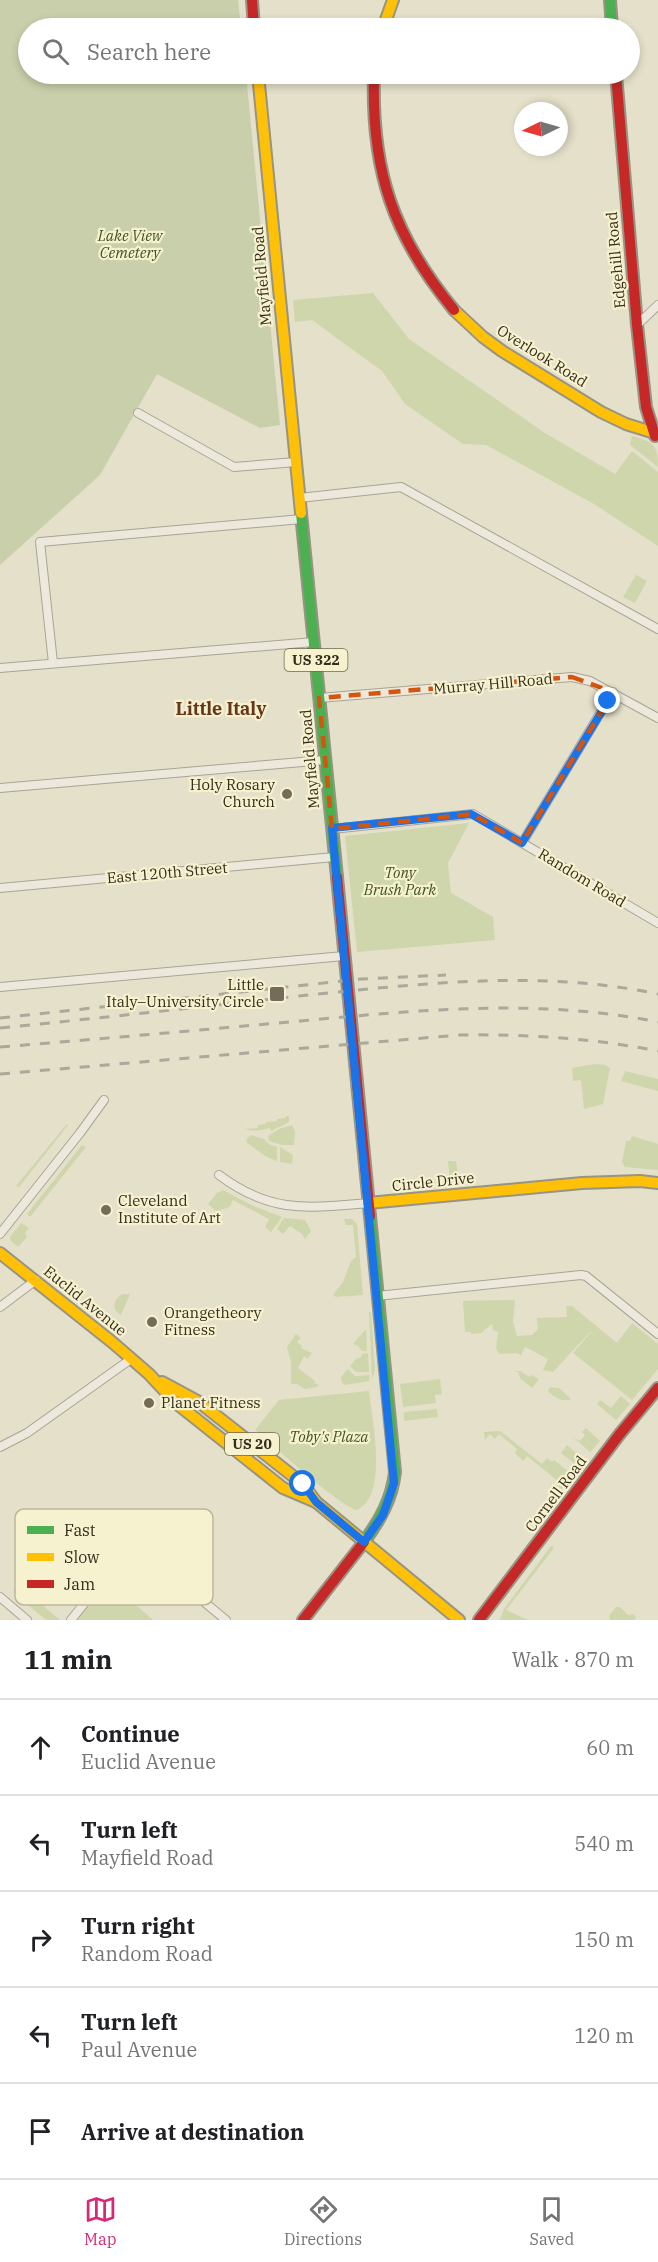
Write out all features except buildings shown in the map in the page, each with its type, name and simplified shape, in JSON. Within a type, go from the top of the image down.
[{"type":"main road","points":[[252,0],[253,18]]},
{"type":"main road","points":[[387,18],[393,0]]},
{"type":"main road","points":[[610,0],[611,18]]},
{"type":"main road","name":"Mayfield Road","points":[[259,84],[394,1483],[383,1515],[303,1620]]},
{"type":"main road","name":"Overlook Road","points":[[374,84],[373,129],[388,201],[406,240],[433,286],[479,333],[517,361],[574,394],[606,416],[656,436]]},
{"type":"main road","name":"Edgehill Road","points":[[617,84],[646,407],[656,436]]},
{"type":"main road","name":"Circle Drive","points":[[368,1203],[582,1183],[640,1181],[658,1183]]},
{"type":"main road","name":"Euclid Avenue","points":[[0,1253],[36,1280],[148,1374],[199,1402],[303,1484],[316,1502],[459,1620]]},
{"type":"main road","name":"Cornell Road","points":[[479,1620],[619,1435],[658,1388]]},
{"type":"street","points":[[637,326],[658,305]]},
{"type":"street","points":[[138,413],[237,468],[296,462]]},
{"type":"street","points":[[299,498],[401,487],[658,629]]},
{"type":"street","points":[[52,663],[40,542],[302,519]]},
{"type":"street","points":[[0,668],[314,642]]},
{"type":"street","name":"Murray Hill Road","points":[[319,698],[572,677],[590,681],[658,718]]},
{"type":"street","points":[[522,843],[613,692]]},
{"type":"street","points":[[0,788],[325,760]]},
{"type":"street","name":"Random Road","points":[[332,828],[471,814],[658,923]]},
{"type":"street","name":"East 120th Street","points":[[0,888],[334,857]]},
{"type":"street","points":[[0,987],[344,956]]},
{"type":"street","points":[[0,1234],[104,1100]]},
{"type":"street","name":"Circle Drive","points":[[219,1175],[235,1187],[260,1199],[289,1207],[313,1208],[368,1203]]},
{"type":"street","points":[[377,1296],[581,1275],[586,1276],[658,1334]]},
{"type":"street","points":[[0,1307],[36,1280]]},
{"type":"street","points":[[0,1447],[27,1434],[131,1359]]},
{"type":"street","points":[[0,1597],[27,1620]]},
{"type":"street","points":[[71,1620],[83,1605]]},
{"type":"street","points":[[208,1605],[226,1620]]},
{"type":"highlighted area","points":[[572,677],[613,692],[522,843],[472,814],[332,829],[319,698]]},
{"type":"green space","name":"Lake View Cemetery","points":[[0,0],[238,0],[240,18],[18,18],[18,84],[247,84],[280,425],[260,428],[157,374],[100,475],[0,565]]},
{"type":"green space","points":[[373,293],[409,339],[545,433],[615,474],[632,451],[658,472],[658,546],[594,504],[486,445],[463,444],[405,404],[382,371],[312,320],[295,322],[293,300]]},
{"type":"green space","points":[[632,436],[653,445],[657,453],[658,467],[630,445]]},
{"type":"green space","points":[[636,575],[647,581],[635,603],[623,597]]},
{"type":"green space","name":"Tony Brush Park","points":[[469,823],[448,863],[451,893],[493,917],[495,940],[357,952],[345,836]]},
{"type":"green space","points":[[594,1064],[610,1068],[603,1104],[584,1109],[581,1080],[573,1081],[572,1068]]},
{"type":"green space","points":[[625,1071],[658,1079],[658,1091],[621,1081]]},
{"type":"green space","points":[[289,1116],[289,1122],[271,1131],[270,1128],[257,1131],[246,1129],[258,1128],[258,1125]]},
{"type":"green space","points":[[67,1124],[19,1187],[16,1186]]},
{"type":"green space","points":[[292,1125],[295,1131],[294,1145],[282,1145],[269,1141],[268,1136]]},
{"type":"green space","points":[[251,1135],[264,1139],[270,1145],[277,1147],[277,1161],[247,1143],[246,1140]]},
{"type":"green space","points":[[632,1136],[658,1144],[658,1170],[625,1167],[622,1162],[626,1141],[630,1141]]},
{"type":"green space","points":[[82,1145],[86,1147],[30,1217],[27,1214]]},
{"type":"green space","points":[[280,1147],[293,1155],[292,1164],[280,1162]]},
{"type":"green space","points":[[448,1161],[456,1161],[459,1180],[471,1179],[471,1181],[450,1182]]},
{"type":"green space","points":[[223,1190],[251,1205],[282,1217],[271,1232],[265,1227],[269,1219],[233,1200],[230,1207],[217,1211],[222,1216],[208,1204],[217,1193]]},
{"type":"green space","points":[[284,1218],[305,1220],[311,1231],[305,1239],[302,1234],[290,1226],[283,1234],[277,1229]]},
{"type":"green space","points":[[344,1219],[352,1219],[357,1224],[363,1295],[336,1297],[333,1295],[343,1282],[351,1261],[356,1257],[353,1225],[346,1225]]},
{"type":"green space","points":[[21,1223],[29,1228],[25,1233],[27,1237],[18,1247],[10,1237]]},
{"type":"green space","points":[[123,1294],[130,1294],[121,1315],[116,1310],[115,1301]]},
{"type":"green space","points":[[515,1300],[513,1322],[517,1336],[532,1335],[538,1329],[537,1318],[567,1317],[566,1306],[572,1306],[617,1343],[632,1323],[658,1344],[658,1369],[632,1400],[573,1353],[590,1333],[593,1335],[590,1332],[553,1372],[543,1370],[548,1359],[525,1347],[521,1355],[499,1354],[496,1348],[498,1332],[493,1330],[492,1324],[482,1333],[465,1332],[463,1301]]},
{"type":"green space","points":[[369,1312],[371,1312],[375,1370],[372,1379]]},
{"type":"green space","points":[[366,1329],[367,1351],[362,1351],[353,1344]]},
{"type":"green space","points":[[296,1334],[301,1338],[297,1342],[302,1346],[301,1348],[312,1353],[307,1359],[304,1356],[298,1368],[319,1385],[317,1387],[305,1389],[297,1384],[291,1384],[291,1362],[287,1347]]},
{"type":"green space","points":[[368,1353],[369,1372],[356,1372],[350,1366],[362,1354]]},
{"type":"green space","points":[[348,1369],[355,1376],[370,1375],[369,1381],[345,1385],[341,1377]]},
{"type":"green space","points":[[513,1371],[522,1371],[530,1377],[531,1375],[539,1379],[532,1388],[520,1378],[518,1372]]},
{"type":"green space","points":[[440,1379],[442,1394],[435,1395],[436,1403],[403,1407],[400,1384]]},
{"type":"green space","points":[[550,1387],[559,1388],[571,1399],[562,1400],[556,1397],[548,1391]]},
{"type":"green space","name":"Toby's Plaza","points":[[369,1391],[375,1438],[376,1474],[367,1502],[357,1510],[321,1487],[255,1430],[279,1400]]},
{"type":"green space","points":[[621,1396],[630,1404],[616,1420],[597,1404],[600,1400],[611,1408]]},
{"type":"green space","points":[[437,1409],[438,1417],[404,1421],[404,1412]]},
{"type":"green space","points":[[586,1428],[600,1441],[590,1452],[573,1437],[580,1441],[585,1435],[582,1432]]},
{"type":"green space","points":[[500,1431],[542,1464],[547,1458],[552,1462],[554,1460],[573,1475],[562,1489],[556,1485],[558,1481],[527,1456],[523,1461],[515,1453],[517,1449],[499,1434],[495,1439],[490,1434],[485,1440],[484,1432]]},
{"type":"green space","points":[[567,1445],[584,1460],[579,1467],[561,1453]]},
{"type":"green space","points":[[551,1546],[554,1548],[506,1610],[528,1620],[500,1620],[504,1609]]},
{"type":"green space","points":[[28,1605],[42,1605],[60,1620],[46,1620]]},
{"type":"green space","points":[[89,1605],[136,1605],[153,1620],[77,1620]]},
{"type":"green space","points":[[616,1607],[636,1617],[634,1620],[610,1620],[609,1616]]},
{"type":"railway","points":[[0,1018],[361,979],[446,975]]},
{"type":"railway","points":[[0,1028],[344,991],[479,981],[569,982],[614,986],[658,994]]},
{"type":"railway","points":[[0,1047],[390,1013],[479,1008],[568,1010],[658,1022]]},
{"type":"railway","points":[[0,1074],[459,1035],[559,1038],[658,1051]]},
{"type":"traffic: fast","points":[[610,0],[611,18]]},
{"type":"traffic: fast","points":[[301,513],[337,877]]},
{"type":"traffic: fast","points":[[364,1542],[384,1509],[395,1472],[370,1216]]},
{"type":"traffic: slow","points":[[387,18],[393,0]]},
{"type":"traffic: slow","points":[[259,84],[301,513]]},
{"type":"traffic: slow","points":[[454,310],[502,351],[601,412],[626,424],[658,434]]},
{"type":"traffic: slow","points":[[368,1203],[582,1183],[640,1181],[658,1183]]},
{"type":"traffic: slow","points":[[0,1253],[112,1342],[149,1374],[176,1403],[283,1488],[316,1502]]},
{"type":"traffic: slow","points":[[162,1382],[199,1402],[303,1484],[316,1502],[459,1620]]},
{"type":"traffic: jam","points":[[252,0],[253,18]]},
{"type":"traffic: jam","points":[[374,84],[377,141],[390,200],[415,255],[454,310]]},
{"type":"traffic: jam","points":[[617,84],[637,325],[646,407],[655,436]]},
{"type":"traffic: jam","points":[[337,877],[370,1216]]},
{"type":"traffic: jam","points":[[479,1620],[619,1435],[658,1388]]},
{"type":"traffic: jam","points":[[303,1620],[364,1542]]},
{"type":"place","name":"Holy Rosary Church","points":[[287,794]]},
{"type":"place","name":"Little Italy–University Circle","points":[[277,994]]},
{"type":"place","name":"Cleveland Institute of Art","points":[[106,1210]]},
{"type":"place","name":"Orangetheory Fitness","points":[[152,1322]]},
{"type":"place","name":"Planet Fitness","points":[[149,1403]]},
{"type":"district","name":"Little Italy","points":[[221,709]]},
{"type":"route","points":[[303,1484],[316,1502],[364,1542],[383,1515],[394,1483],[332,828],[473,814],[522,843],[608,701]]}]
